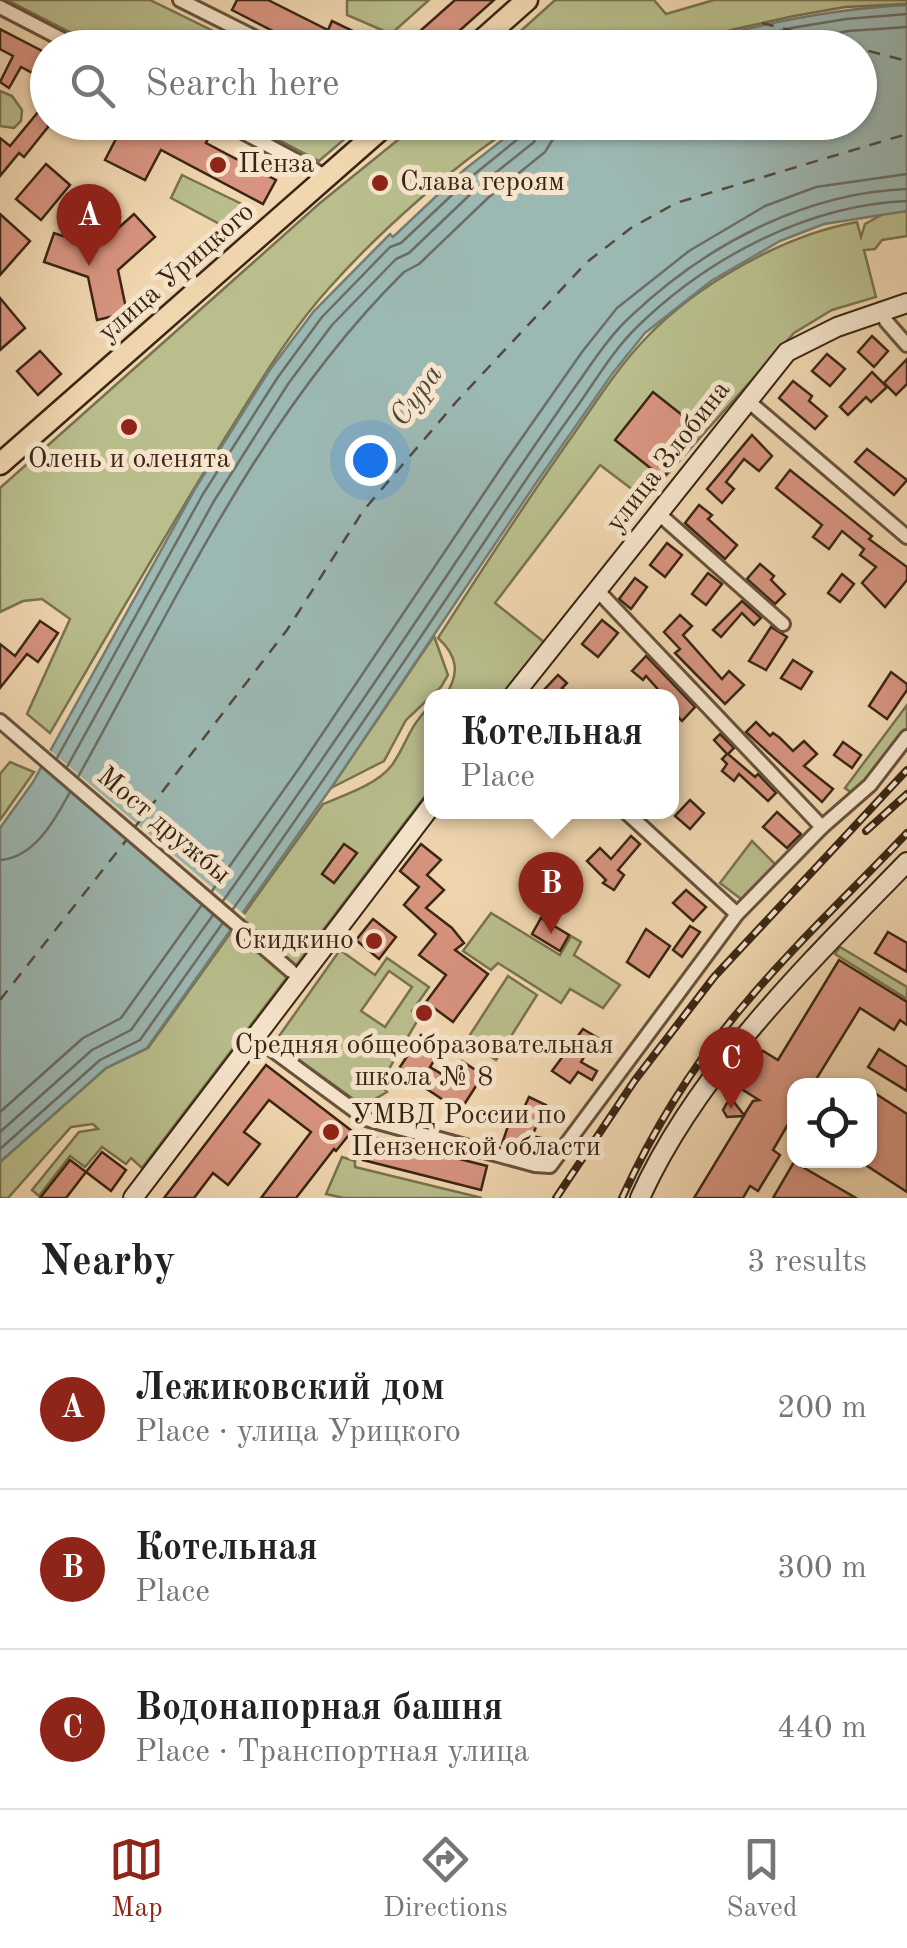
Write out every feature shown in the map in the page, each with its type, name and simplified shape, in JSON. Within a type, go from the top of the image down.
[{"type":"main road","points":[[493,30],[527,0]]},
{"type":"main road","name":"улица Урицкого","points":[[0,464],[369,140]]},
{"type":"main road","name":"улица Злобина","points":[[519,689],[788,352],[837,326],[907,303]]},
{"type":"main road","points":[[133,1198],[424,815]]},
{"type":"main road","points":[[640,1198],[672,1137],[734,1051],[804,968],[907,862]]},
{"type":"street","points":[[180,0],[240,30]]},
{"type":"street","points":[[0,6],[45,30]]},
{"type":"street","points":[[257,140],[327,178]]},
{"type":"street","points":[[882,310],[907,345]]},
{"type":"street","points":[[747,400],[907,537]]},
{"type":"street","points":[[659,514],[783,624]]},
{"type":"street","points":[[597,590],[822,827]]},
{"type":"street","name":"Мост дружбы","points":[[0,721],[291,971]]},
{"type":"street","points":[[255,1037],[366,1119],[550,1166],[737,914],[870,784],[907,737]]},
{"type":"street","points":[[634,819],[737,914]]},
{"type":"green space","points":[[7,0],[150,0],[211,30],[66,30]]},
{"type":"green space","points":[[347,0],[429,0],[395,30],[382,30],[347,15]]},
{"type":"green space","points":[[555,0],[654,0],[666,14],[714,0],[907,0],[907,4],[845,7],[731,30],[522,30]]},
{"type":"green space","points":[[0,91],[12,96],[22,110],[21,121],[14,128],[0,126]]},
{"type":"green space","points":[[279,140],[343,140],[319,161]]},
{"type":"green space","points":[[398,140],[496,140],[395,221],[301,322],[203,474],[50,733],[27,714],[70,619],[42,599],[23,601],[0,612],[0,488],[320,203]]},
{"type":"green space","points":[[182,175],[252,209],[229,229],[171,198]]},
{"type":"green space","points":[[907,211],[907,236],[882,240],[875,249],[864,250],[876,297],[832,310],[794,333],[645,499],[600,465],[495,603],[544,642],[507,689],[448,689],[455,666],[438,638],[556,460],[646,338],[690,299],[743,265],[800,238],[857,222],[861,237],[865,224],[885,213]]},
{"type":"green space","points":[[434,636],[448,675],[441,687],[424,689],[424,703],[406,720],[384,761],[331,788]]},
{"type":"green space","points":[[907,705],[907,728],[853,794],[845,788]]},
{"type":"green space","points":[[424,712],[424,797],[142,1168],[131,1158],[126,1164],[102,1147],[85,1167],[70,1156],[39,1196],[32,1190],[79,1132],[98,1129],[93,1124],[71,1127],[8,1198],[0,1198],[0,1162],[106,1068],[148,1048],[323,804],[386,772]]},
{"type":"green space","points":[[10,762],[34,772],[0,820],[0,774]]},
{"type":"green space","points":[[752,841],[778,867],[745,902],[720,883]]},
{"type":"green space","points":[[491,913],[560,955],[571,936],[581,942],[574,955],[620,985],[603,1008],[570,989],[561,1003],[498,963],[491,970],[463,951]]},
{"type":"green space","points":[[840,947],[907,987],[907,999],[835,954]]},
{"type":"green space","points":[[340,950],[375,975],[387,958],[429,987],[412,1011],[419,1018],[380,1084],[387,1092],[363,1106],[288,1052],[277,1039]],"holes":[[[389,971],[412,987],[385,1027],[361,1011]]]},
{"type":"green space","points":[[508,976],[537,995],[496,1060],[466,1041]]},
{"type":"green space","points":[[342,1157],[355,1161],[355,1167],[482,1198],[344,1198],[326,1194]]},
{"type":"water","name":"Сура","points":[[907,5],[907,211],[824,224],[780,241],[711,281],[645,333],[536,483],[331,788],[147,1048],[106,1068],[0,1162],[0,828],[33,782],[195,489],[269,371],[314,311],[390,234],[393,237],[502,140],[877,140],[877,30],[742,30],[849,10]]},
{"type":"pier","points":[[46,747],[246,916],[236,931],[37,763]]},
{"type":"building","points":[[237,0],[268,0],[328,30],[271,30],[232,10]]},
{"type":"building","points":[[455,0],[494,0],[460,30],[421,30]]},
{"type":"building","points":[[332,21],[351,30],[328,30]]},
{"type":"building","points":[[0,29],[30,45],[30,72],[21,67],[9,88],[0,82],[13,56],[0,49]]},
{"type":"building","points":[[30,122],[30,140],[38,140],[24,157],[19,153],[0,176],[0,138],[10,146]]},
{"type":"building","points":[[115,140],[207,140],[206,143],[276,180],[263,204],[161,150],[145,180],[105,160]]},
{"type":"building","points":[[46,164],[70,185],[41,220],[16,199]]},
{"type":"building","points":[[0,214],[30,241],[0,275]]},
{"type":"building","points":[[134,214],[155,237],[118,270],[127,313],[97,320],[88,277],[44,262],[54,233],[97,247]]},
{"type":"building","points":[[0,298],[25,328],[0,350]]},
{"type":"building","points":[[872,336],[888,351],[874,367],[858,352]]},
{"type":"building","points":[[40,351],[61,374],[38,395],[17,371]]},
{"type":"building","points":[[827,354],[845,369],[830,386],[812,371]]},
{"type":"building","points":[[907,359],[907,384],[896,395],[884,383]]},
{"type":"building","points":[[872,372],[887,387],[871,402],[866,397],[848,415],[840,407]]},
{"type":"building","points":[[793,381],[812,396],[809,401],[827,416],[815,429],[779,398]]},
{"type":"building","points":[[653,392],[701,430],[663,478],[615,440]]},
{"type":"building","points":[[752,435],[772,456],[759,471],[744,459],[726,482],[734,489],[722,503],[707,489]]},
{"type":"building","points":[[867,449],[907,480],[894,495],[855,462]]},
{"type":"building","points":[[790,470],[907,567],[907,580],[885,607],[862,583],[876,567],[860,555],[864,549],[842,531],[829,549],[813,537],[822,525],[776,488]]},
{"type":"building","points":[[699,505],[712,515],[708,519],[737,545],[725,559],[685,523]]},
{"type":"building","points":[[667,543],[682,555],[665,577],[650,565]]},
{"type":"building","points":[[760,564],[774,576],[771,580],[785,594],[775,604],[747,579]]},
{"type":"building","points":[[708,573],[722,584],[706,605],[692,594]]},
{"type":"building","points":[[842,574],[854,584],[840,602],[828,593]]},
{"type":"building","points":[[635,578],[647,587],[631,609],[619,599]]},
{"type":"building","points":[[742,601],[761,618],[754,625],[742,613],[721,637],[713,630]]},
{"type":"building","points":[[680,615],[692,626],[683,635],[722,679],[729,671],[744,685],[725,704],[675,653],[680,649],[664,632]]},
{"type":"building","points":[[602,620],[618,633],[598,657],[582,644]]},
{"type":"building","points":[[40,621],[58,633],[38,662],[27,654],[0,688],[0,644],[15,656]]},
{"type":"building","points":[[771,627],[787,637],[766,670],[749,661]]},
{"type":"building","points":[[646,656],[678,689],[658,689],[646,676],[643,680],[632,671]]},
{"type":"building","points":[[793,660],[812,672],[801,689],[781,678]]},
{"type":"building","points":[[891,672],[907,684],[907,690],[887,719],[869,706]]},
{"type":"building","points":[[558,675],[567,683],[563,689],[545,689]]},
{"type":"building","points":[[679,690],[695,707],[682,721],[679,718]]},
{"type":"building","points":[[756,722],[793,751],[804,741],[817,754],[804,766],[833,789],[822,802],[746,732]]},
{"type":"building","points":[[720,734],[734,748],[728,754],[755,777],[758,774],[776,793],[768,801],[739,774],[734,781],[722,771],[727,764],[722,759],[727,754],[714,740]]},
{"type":"building","points":[[843,742],[861,755],[852,768],[834,755]]},
{"type":"building","points":[[690,800],[704,813],[690,829],[678,819],[679,812]]},
{"type":"building","points":[[777,812],[801,834],[787,848],[763,827]]},
{"type":"building","points":[[631,836],[640,844],[618,870],[624,875],[614,890],[603,883],[606,880],[587,861],[600,848],[611,859]]},
{"type":"building","points":[[344,844],[357,853],[334,883],[322,874]]},
{"type":"building","points":[[421,844],[441,860],[427,875],[444,890],[426,908],[464,943],[455,950],[488,974],[453,1022],[426,1002],[446,975],[419,955],[436,934],[404,905],[419,887],[400,871]]},
{"type":"building","points":[[686,890],[706,907],[693,921],[673,903]]},
{"type":"building","points":[[541,918],[569,935],[560,951],[532,934]]},
{"type":"building","points":[[373,919],[396,937],[379,959],[356,940]]},
{"type":"building","points":[[690,926],[700,932],[682,957],[673,950]]},
{"type":"building","points":[[646,929],[670,946],[649,977],[627,962]]},
{"type":"building","points":[[888,932],[907,943],[907,972],[875,953]]},
{"type":"building","points":[[839,960],[907,1002],[907,1025],[900,1020],[894,1030],[860,1008],[817,1078],[787,1078],[787,1126],[773,1150],[780,1155],[758,1191],[750,1186],[743,1198],[694,1198],[744,1116],[727,1117],[723,1110],[727,1103],[734,1102],[744,1115],[753,1101],[759,1100],[740,1088],[763,1051],[778,1060]]},
{"type":"building","points":[[583,1029],[603,1041],[598,1051],[590,1047],[581,1062],[597,1071],[592,1080],[578,1072],[570,1083],[552,1071]]},
{"type":"building","points":[[421,1035],[442,1048],[430,1067],[450,1079],[462,1061],[483,1075],[460,1111],[398,1070]]},
{"type":"building","points":[[879,1049],[907,1067],[907,1091],[868,1067]]},
{"type":"building","name":"УМВД России по Пензенской области","points":[[266,1065],[352,1131],[296,1198],[261,1198],[311,1132],[269,1100],[244,1132],[260,1144],[228,1185],[213,1173],[194,1198],[164,1198]]},
{"type":"building","points":[[877,1095],[907,1114],[907,1192],[870,1168],[877,1168]]},
{"type":"building","points":[[529,1097],[546,1105],[532,1136],[541,1138],[537,1155],[502,1144],[510,1120],[517,1123]]},
{"type":"building","points":[[369,1136],[487,1166],[481,1190],[363,1160]]},
{"type":"building","points":[[102,1152],[126,1170],[111,1191],[86,1172]]},
{"type":"building","points":[[70,1160],[86,1172],[66,1198],[40,1198]]},
{"type":"building","points":[[790,1168],[804,1168],[856,1198],[773,1198]]},
{"type":"ferry route","points":[[762,23],[789,30]]},
{"type":"ferry route","points":[[877,53],[907,61]]},
{"type":"ferry route","points":[[135,827],[287,630],[363,511],[457,401],[587,262],[631,228],[676,203],[907,134]]},
{"type":"ferry route","points":[[0,1000],[128,838]]},
{"type":"railway","points":[[556,1198],[635,1080],[714,977],[907,770]]},
{"type":"railway","points":[[866,831],[907,794]]},
{"type":"railway","points":[[622,1198],[676,1097],[708,1050],[783,961],[907,833]]},
{"type":"place","name":"Пенза","points":[[218,165]]},
{"type":"place","name":"Слава героям","points":[[380,183]]},
{"type":"place","name":"Лежиковский дом","points":[[89,266]]},
{"type":"place","name":"Олень и оленята","points":[[129,427]]},
{"type":"place","name":"Котельная","points":[[551,934]]},
{"type":"place","name":"Скидкино","points":[[374,941]]},
{"type":"place","name":"Средняя общеобразовательная школа № 8","points":[[424,1013]]},
{"type":"place","name":"Водонапорная башня","points":[[731,1109]]},
{"type":"place","name":"УМВД России по Пензенской области","points":[[331,1132]]}]
